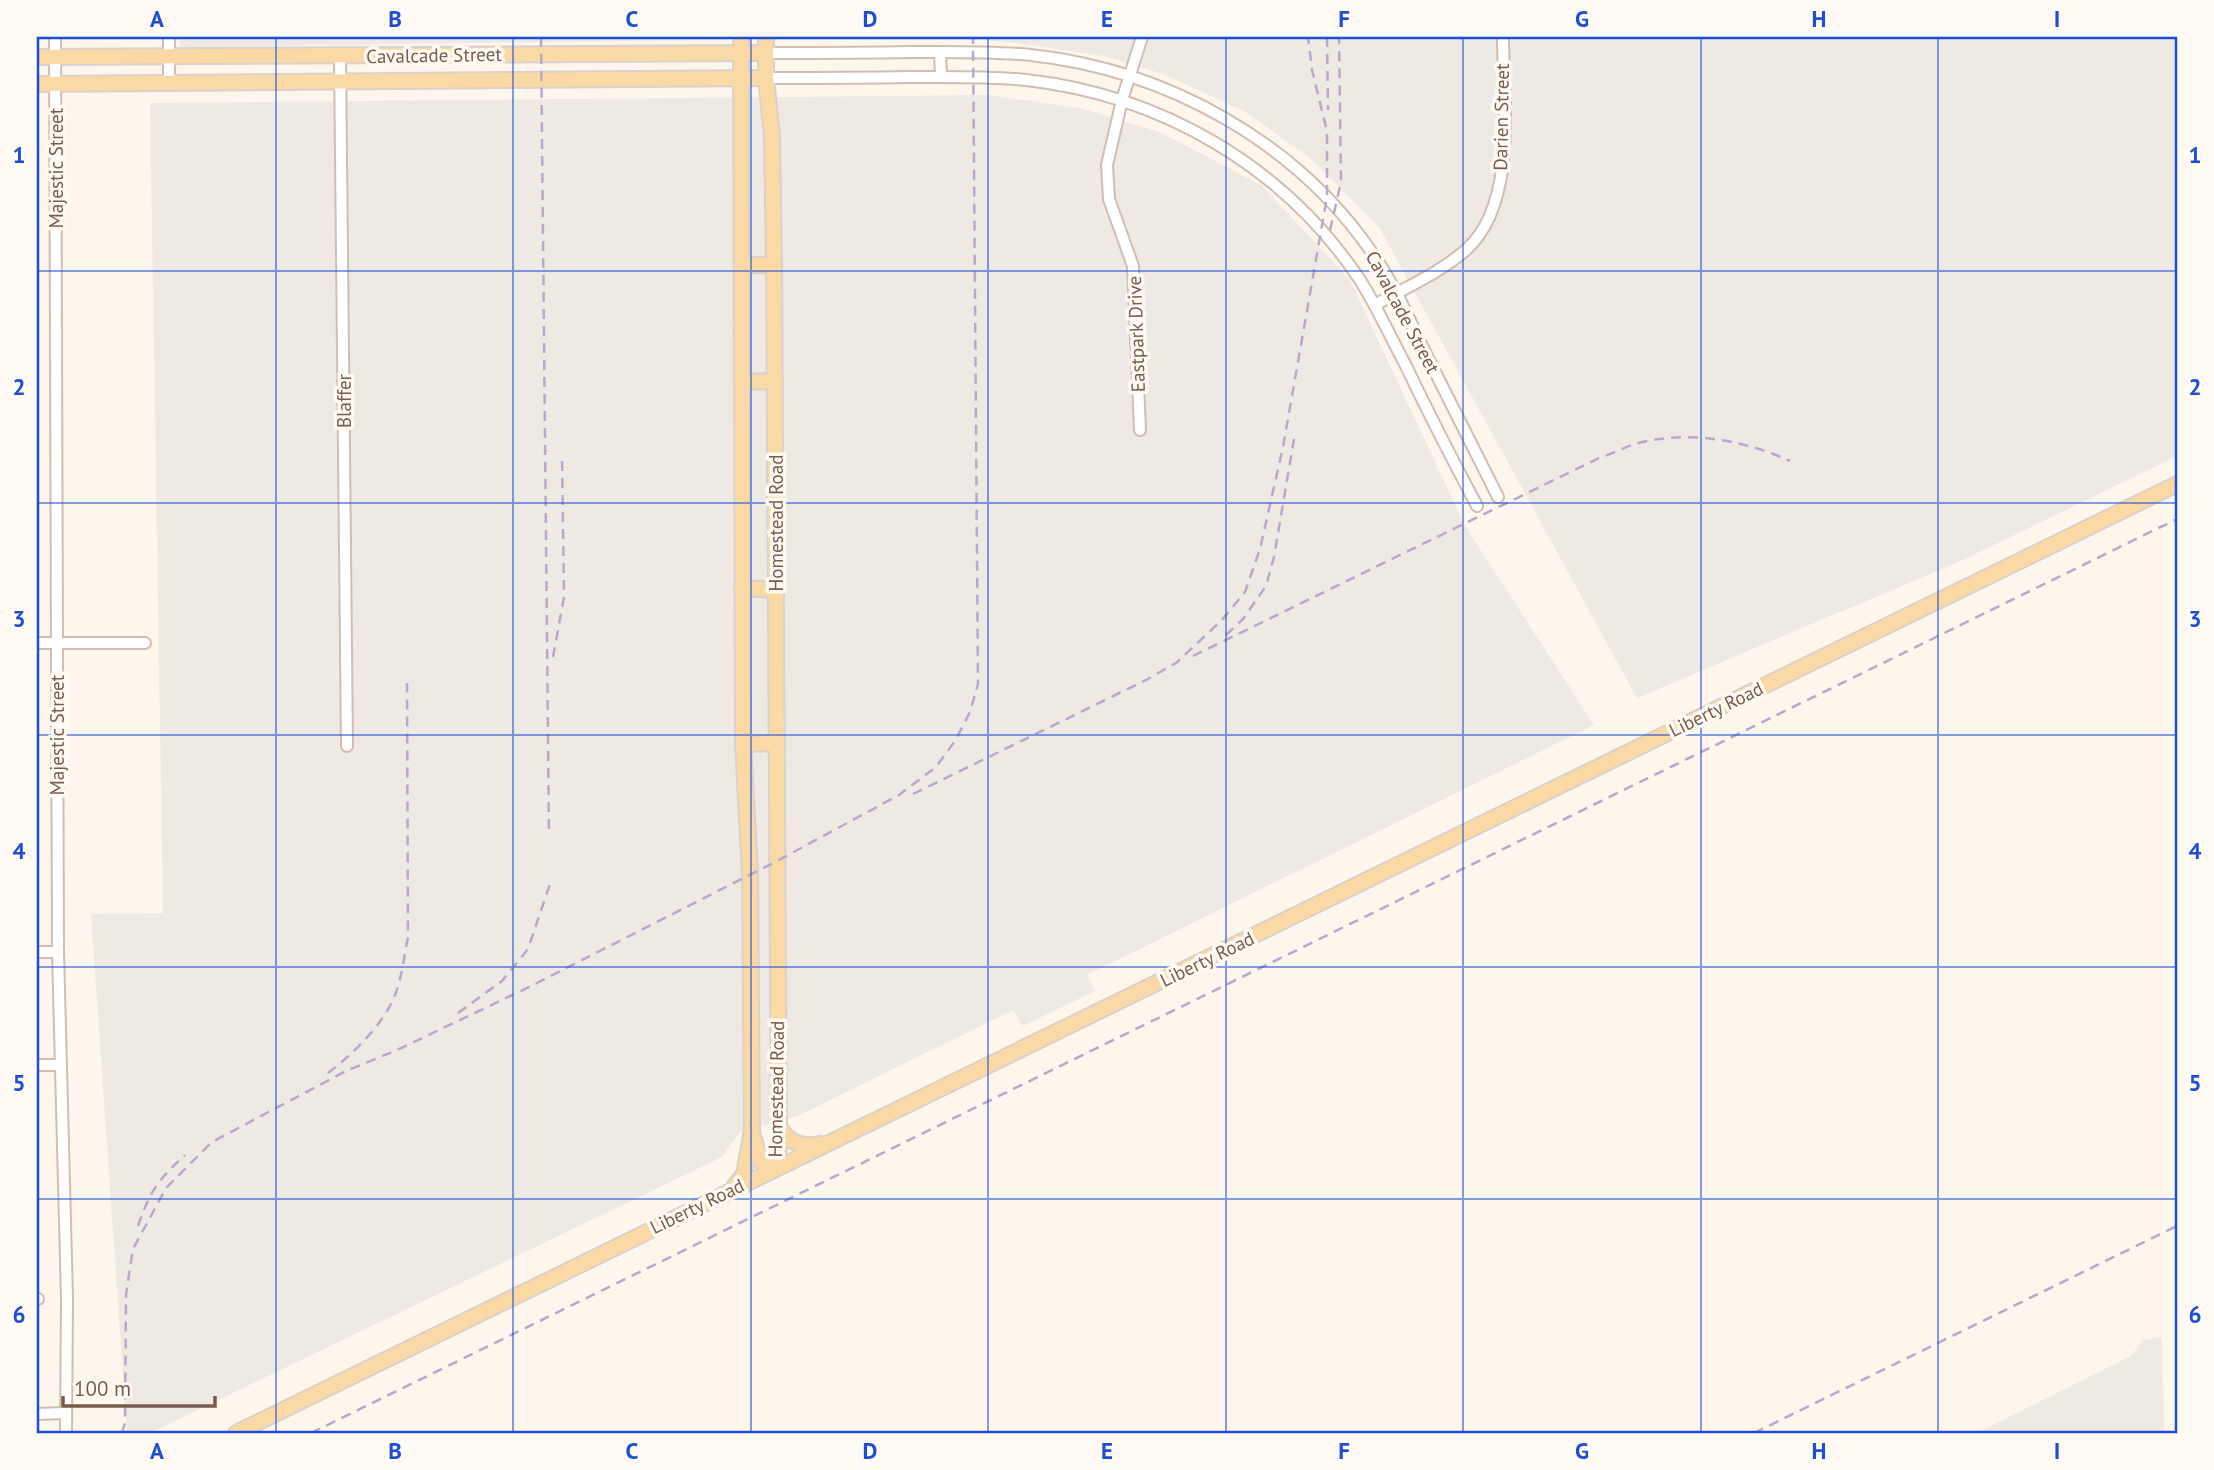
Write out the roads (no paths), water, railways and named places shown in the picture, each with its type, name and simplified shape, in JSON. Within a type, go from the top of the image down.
[{"type":"main road","name":"Homestead Road","points":[[741,37],[743,744],[750,874],[752,1133],[761,1161],[774,1169],[778,1158],[779,1125],[778,743],[772,136],[766,78],[766,37]]},
{"type":"main road","name":"Cavalcade Street","points":[[37,57],[766,53]]},
{"type":"main road","name":"Cavalcade Street","points":[[37,84],[766,78]]},
{"type":"main road","points":[[743,265],[774,265]]},
{"type":"main road","points":[[743,382],[775,381]]},
{"type":"main road","name":"Liberty Road","points":[[236,1433],[2177,484]]},
{"type":"main road","points":[[742,589],[776,590]]},
{"type":"main road","points":[[743,744],[778,743]]},
{"type":"main road","points":[[750,1008],[777,1007]]},
{"type":"main road","points":[[779,1125],[788,1139],[802,1145],[818,1145],[835,1139]]},
{"type":"main road","points":[[731,1189],[744,1174],[752,1133]]},
{"type":"street","name":"Majestic Street","points":[[55,37],[58,952],[67,1299],[66,1433]]},
{"type":"street","points":[[169,37],[169,82]]},
{"type":"street","name":"Eastpark Drive","points":[[1140,430],[1133,266],[1109,199],[1107,166],[1122,100],[1142,37]]},
{"type":"street","name":"Darien Street","points":[[1375,305],[1433,274],[1467,248],[1481,232],[1492,211],[1499,187],[1504,151],[1503,37]]},
{"type":"street","points":[[940,52],[941,77]]},
{"type":"street","name":"Cavalcade Street","points":[[766,53],[940,52],[1031,55],[1081,63],[1129,76],[1198,102],[1286,159],[1327,197],[1376,257],[1498,497]]},
{"type":"street","name":"Blaffer","points":[[340,56],[347,746]]},
{"type":"street","name":"Cavalcade Street","points":[[766,78],[941,77],[1024,80],[1093,91],[1122,100],[1156,112],[1223,146],[1252,166],[1298,205],[1345,259],[1375,305],[1477,506]]},
{"type":"street","points":[[1223,146],[1237,126]]},
{"type":"street","points":[[1458,469],[1478,458]]},
{"type":"street","points":[[37,643],[145,643]]},
{"type":"street","points":[[37,952],[58,952]]},
{"type":"street","points":[[37,1065],[61,1065]]},
{"type":"street","points":[[37,1414],[65,1413]]},
{"type":"railway","points":[[541,37],[549,836]]},
{"type":"railway","points":[[122,1433],[125,1423],[126,1295],[133,1249],[166,1188],[212,1142],[346,1071],[397,1050],[525,989],[777,861],[899,795],[936,767],[955,741],[970,712],[978,684],[973,37]]},
{"type":"railway","points":[[913,794],[1176,663],[1222,620],[1245,592],[1260,549],[1283,447],[1327,197],[1327,131],[1312,70],[1308,37]]},
{"type":"railway","points":[[1327,37],[1328,110]]},
{"type":"railway","points":[[1330,230],[1341,182],[1339,37]]},
{"type":"railway","points":[[1193,656],[1599,458],[1635,444],[1674,438],[1714,439],[1753,447],[1790,461]]},
{"type":"railway","points":[[1226,635],[1243,619],[1266,586],[1274,557],[1294,439]]},
{"type":"railway","points":[[553,657],[564,597],[562,456]]},
{"type":"railway","points":[[311,1433],[2177,519]]},
{"type":"railway","points":[[328,1073],[375,1028],[390,1006],[401,974],[408,937],[407,683]]},
{"type":"railway","points":[[458,1013],[502,981],[528,949],[550,884]]},
{"type":"railway","points":[[138,1226],[156,1187],[185,1155]]},
{"type":"railway","points":[[1754,1433],[2177,1226]]}]
